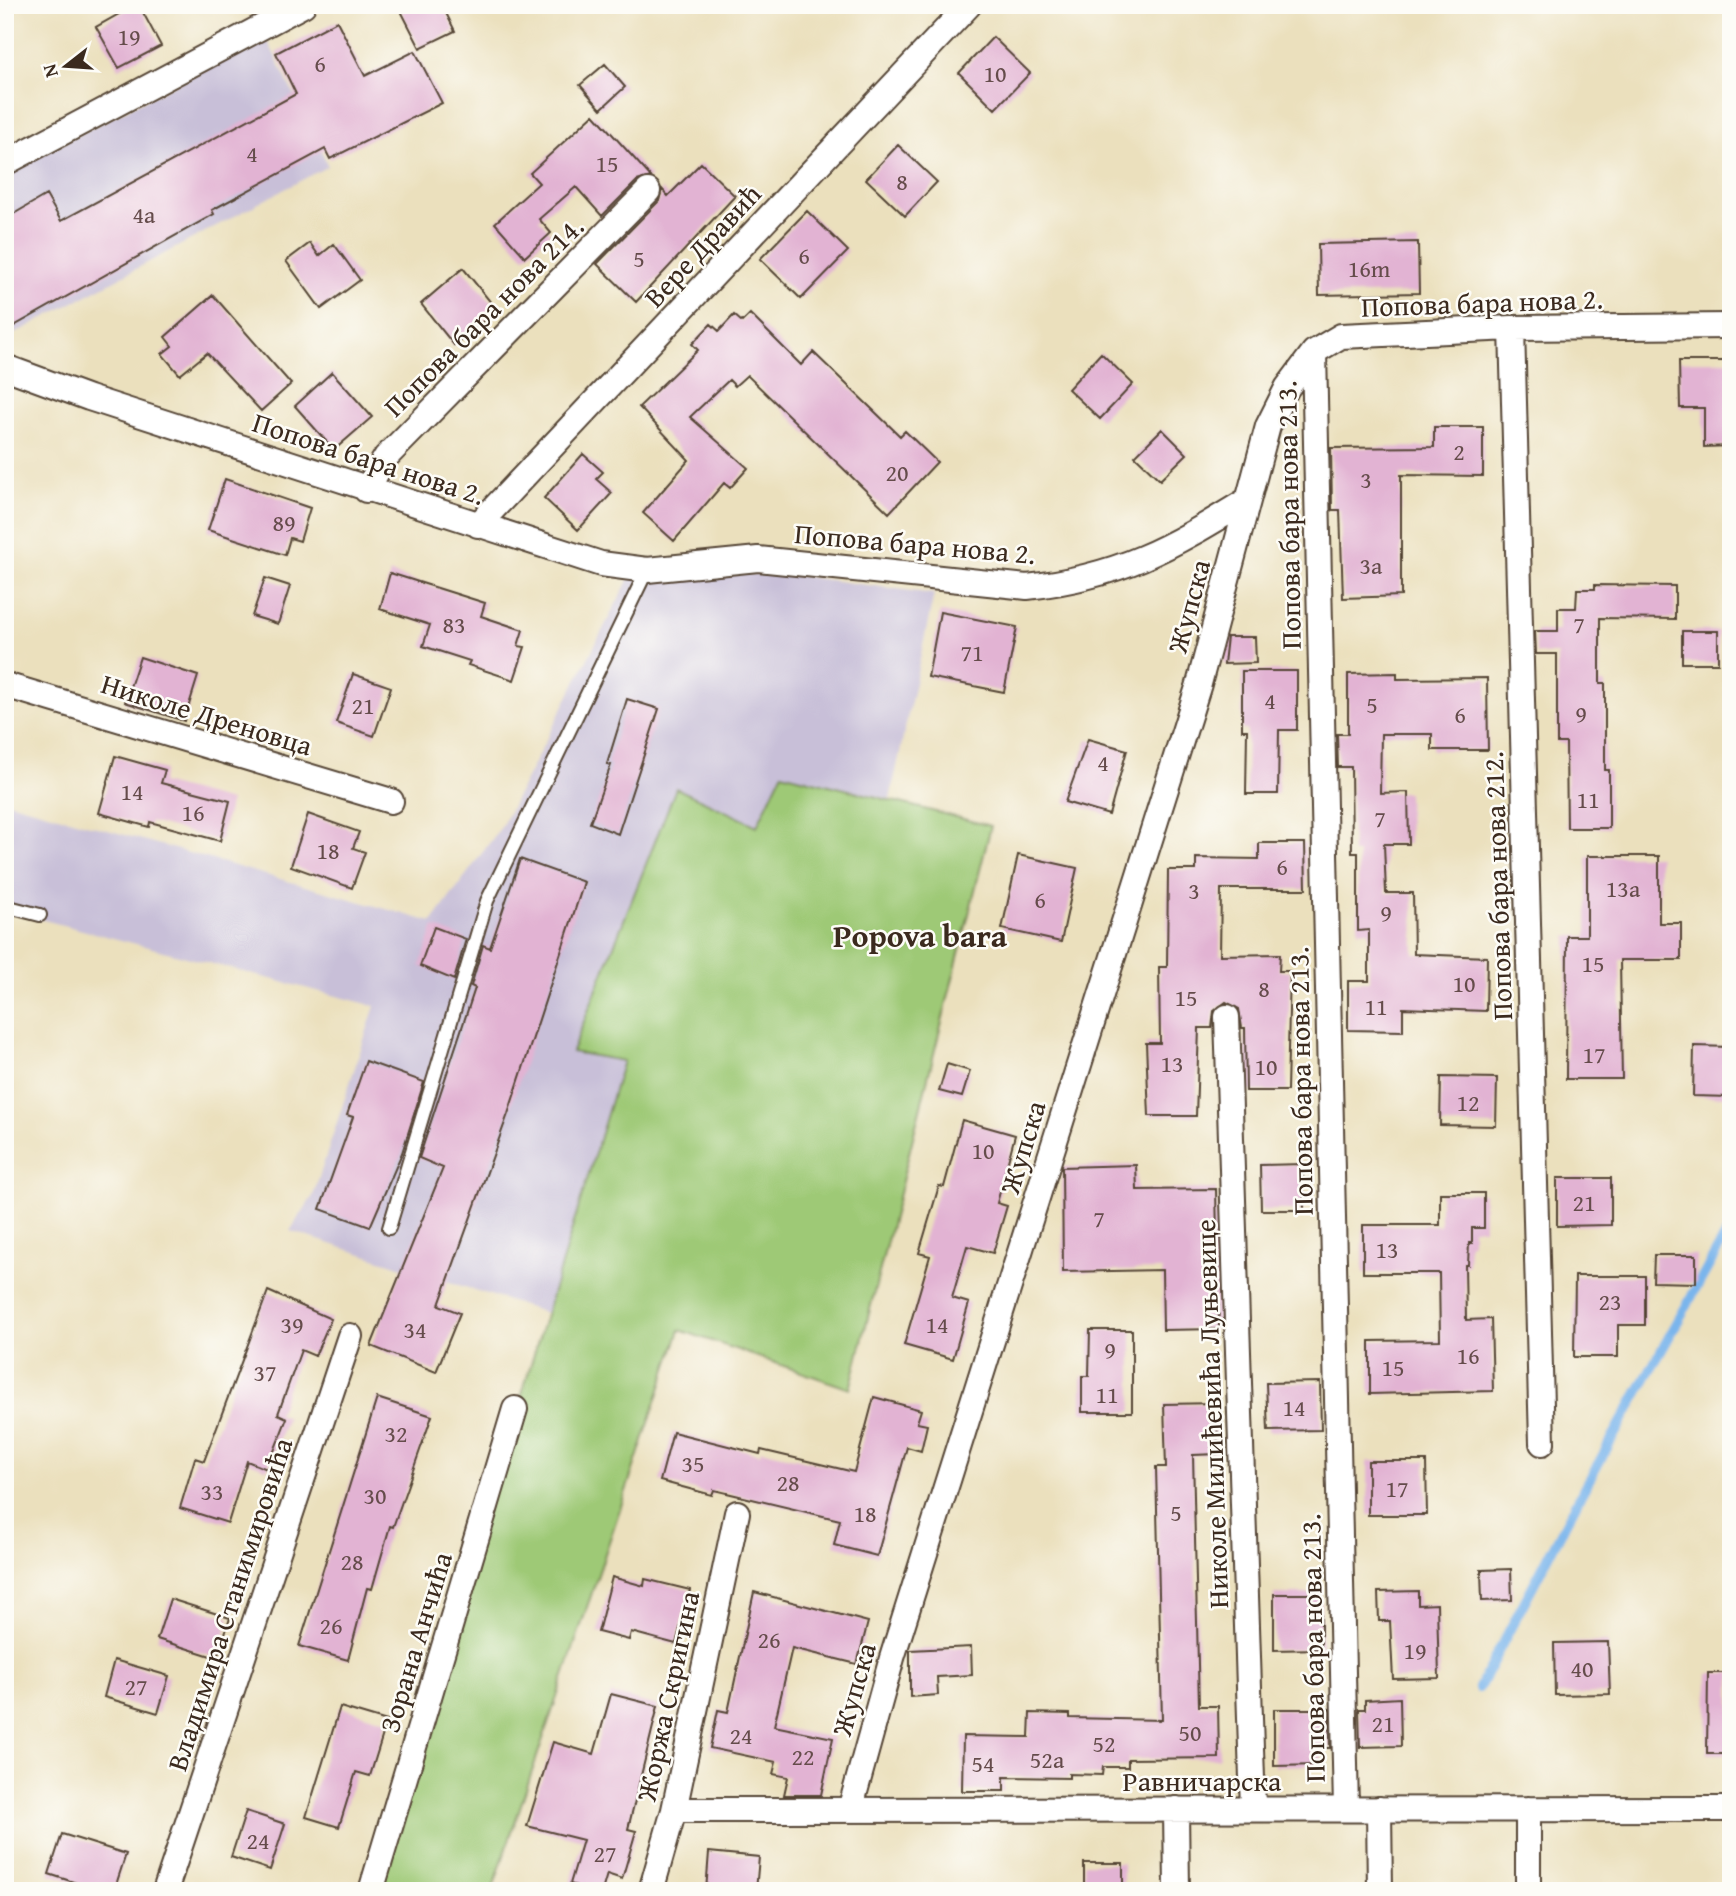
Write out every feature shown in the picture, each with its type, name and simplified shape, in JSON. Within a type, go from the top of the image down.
[{"type":"street","points":[[5,163],[303,5]]},
{"type":"street","name":"Вере Дравић","points":[[478,525],[969,5]]},
{"type":"street","name":"Попова бара нова 214.","points":[[366,490],[386,457],[648,191]]},
{"type":"street","name":"Попова бара нова 2.","points":[[5,367],[366,490],[601,564],[647,570],[758,559],[1027,587],[1069,583],[1119,569],[1171,547],[1247,501],[1268,426],[1287,388],[1314,352],[1341,336],[1512,328],[1731,326]]},
{"type":"street","name":"Попова бара нова 212.","points":[[1512,328],[1542,1443]]},
{"type":"street","name":"Попова бара нова 213.","points":[[1314,352],[1346,1809]]},
{"type":"street","name":"Жупска","points":[[850,1810],[892,1658],[1199,684],[1247,501]]},
{"type":"street","name":"Николе Дреновца","points":[[5,685],[391,801]]},
{"type":"street","name":"Николе Милићевића Луњевице","points":[[1227,1017],[1253,1810]]},
{"type":"street","name":"Владимира Станимировића","points":[[165,1891],[350,1336]]},
{"type":"street","name":"Зорана Анчића","points":[[371,1891],[515,1409]]},
{"type":"street","name":"Жоржа Скригина","points":[[651,1891],[674,1810],[737,1513]]},
{"type":"street","name":"Равничарска","points":[[674,1810],[1731,1808]]},
{"type":"street","points":[[1379,1809],[1380,1891]]},
{"type":"street","points":[[1528,1809],[1528,1891]]},
{"type":"street","points":[[1176,1810],[1177,1891]]},
{"type":"lane","points":[[389,1228],[487,901],[647,570]]},
{"type":"lane","points":[[5,906],[40,915]]},
{"type":"shaded area","points":[[266,37],[328,166],[5,339],[5,173]]},
{"type":"shaded area","points":[[722,573],[793,575],[934,594],[890,799],[782,773],[757,826],[676,788],[573,1051],[624,1060],[546,1313],[290,1231],[313,1196],[375,1006],[5,910],[5,801],[432,922],[501,827],[630,577]]},
{"type":"green space","points":[[782,773],[991,826],[850,1389],[680,1330],[492,1891],[371,1891],[623,1061],[572,1052],[676,788],[757,826]]},
{"type":"building","points":[[139,5],[161,46],[119,68],[96,27]]},
{"type":"building","points":[[398,5],[442,5],[455,31],[420,48]]},
{"type":"building","points":[[337,21],[365,76],[415,51],[442,103],[330,159],[325,149],[212,210],[214,214],[5,331],[5,219],[46,195],[61,221],[296,94],[276,53]]},
{"type":"building","points":[[993,37],[1030,73],[995,109],[959,73]]},
{"type":"building","points":[[605,64],[625,87],[601,109],[580,85]]},
{"type":"building","points":[[594,114],[651,177],[637,181],[602,216],[576,187],[539,219],[551,233],[525,257],[495,223],[539,183],[530,173]]},
{"type":"building","points":[[898,145],[937,182],[905,216],[866,179]]},
{"type":"building","points":[[701,163],[735,196],[636,302],[597,264],[659,201],[662,189],[668,196]]},
{"type":"building","points":[[807,211],[848,251],[801,299],[760,259]]},
{"type":"building","points":[[1418,242],[1419,293],[1319,295],[1318,244]]},
{"type":"building","points":[[310,243],[319,256],[334,244],[360,280],[321,309],[286,261]]},
{"type":"building","points":[[463,268],[497,310],[454,345],[421,304]]},
{"type":"building","points":[[213,295],[291,384],[261,411],[207,353],[180,375],[162,354],[172,346],[165,337]]},
{"type":"building","points":[[750,314],[801,365],[813,352],[900,436],[905,431],[937,462],[889,513],[747,375],[735,386],[729,380],[690,417],[748,468],[730,488],[724,483],[674,541],[643,513],[689,460],[639,407],[698,350],[692,344],[711,324],[719,331],[734,315],[742,322]]},
{"type":"building","points":[[1101,353],[1133,384],[1100,419],[1068,389]]},
{"type":"building","points":[[1679,361],[1731,361],[1731,446],[1704,447],[1704,408],[1680,408]]},
{"type":"building","points":[[332,372],[372,417],[334,450],[295,406]]},
{"type":"building","points":[[1434,427],[1483,427],[1483,476],[1401,475],[1401,596],[1343,598],[1340,510],[1332,510],[1331,448],[1434,447]]},
{"type":"building","points":[[1162,429],[1187,454],[1160,480],[1135,456]]},
{"type":"building","points":[[583,454],[603,472],[596,479],[612,493],[578,530],[544,498]]},
{"type":"building","points":[[225,479],[310,508],[300,541],[290,538],[285,555],[208,530]]},
{"type":"building","points":[[390,573],[485,603],[481,616],[523,630],[518,646],[525,647],[514,680],[468,665],[470,661],[423,646],[430,625],[380,609]]},
{"type":"building","points":[[265,578],[290,586],[278,624],[252,616]]},
{"type":"building","points":[[1595,585],[1675,586],[1675,619],[1600,618],[1600,683],[1605,683],[1605,770],[1609,770],[1609,828],[1567,828],[1566,743],[1557,743],[1557,654],[1536,654],[1535,631],[1558,631],[1558,608],[1576,608],[1577,589],[1595,589]]},
{"type":"building","points":[[940,612],[1017,627],[1004,692],[928,677]]},
{"type":"building","points":[[1682,631],[1718,631],[1718,663],[1682,663]]},
{"type":"building","points":[[1227,637],[1255,637],[1256,663],[1224,664]]},
{"type":"building","points":[[140,657],[198,676],[184,721],[125,702]]},
{"type":"building","points":[[1242,671],[1297,671],[1297,730],[1279,730],[1278,794],[1246,794],[1247,730],[1242,730]]},
{"type":"building","points":[[1397,673],[1397,679],[1487,678],[1488,750],[1432,750],[1432,734],[1381,734],[1380,793],[1408,792],[1409,844],[1384,844],[1386,893],[1413,893],[1414,954],[1487,957],[1486,1011],[1403,1008],[1403,1031],[1348,1030],[1348,981],[1369,981],[1369,930],[1358,931],[1358,853],[1352,853],[1351,767],[1338,767],[1337,734],[1348,734],[1348,674]]},
{"type":"building","points":[[353,674],[391,687],[374,736],[336,723]]},
{"type":"building","points":[[627,699],[659,709],[618,834],[590,823],[611,765],[607,764]]},
{"type":"building","points":[[1088,739],[1127,750],[1109,815],[1065,802]]},
{"type":"building","points":[[115,756],[165,770],[161,783],[230,801],[220,841],[150,822],[149,827],[99,813]]},
{"type":"building","points":[[308,814],[359,832],[353,848],[365,852],[352,888],[291,866]]},
{"type":"building","points":[[1259,843],[1305,843],[1306,889],[1221,889],[1220,955],[1280,954],[1279,971],[1290,971],[1287,1091],[1246,1091],[1245,1028],[1242,1028],[1239,1009],[1226,1002],[1214,1011],[1212,1028],[1199,1028],[1196,1116],[1149,1116],[1146,1043],[1160,1043],[1159,967],[1167,967],[1168,870],[1196,870],[1196,858],[1259,859]]},
{"type":"building","points":[[1018,855],[1077,868],[1061,942],[1002,929]]},
{"type":"building","points":[[1587,856],[1659,856],[1659,923],[1681,923],[1681,960],[1620,960],[1622,1079],[1566,1079],[1567,936],[1587,936]]},
{"type":"building","points":[[520,859],[584,882],[508,1114],[439,1305],[460,1313],[436,1372],[371,1346],[443,1168],[419,1158],[475,988],[471,986],[483,945],[490,948]]},
{"type":"building","points":[[434,927],[466,939],[454,980],[420,966]]},
{"type":"building","points":[[1694,1046],[1731,1047],[1731,1097],[1693,1096]]},
{"type":"building","points":[[366,1061],[424,1082],[402,1153],[370,1227],[320,1209],[353,1117],[347,1115]]},
{"type":"building","points":[[947,1064],[970,1071],[962,1097],[939,1091]]},
{"type":"building","points":[[1441,1077],[1497,1078],[1496,1126],[1440,1125]]},
{"type":"building","points":[[962,1120],[1015,1135],[997,1203],[1007,1206],[993,1253],[967,1246],[952,1298],[969,1303],[953,1359],[904,1345],[930,1256],[919,1253],[939,1186],[944,1187]]},
{"type":"building","points":[[1303,1164],[1304,1210],[1261,1210],[1260,1165]]},
{"type":"building","points":[[1136,1165],[1137,1190],[1216,1189],[1219,1329],[1163,1330],[1162,1270],[1063,1272],[1062,1167]]},
{"type":"building","points":[[1557,1178],[1611,1178],[1611,1225],[1557,1226]]},
{"type":"building","points":[[1440,1193],[1484,1193],[1484,1228],[1472,1228],[1468,1265],[1465,1265],[1466,1320],[1491,1319],[1493,1391],[1370,1394],[1370,1341],[1440,1340],[1439,1273],[1363,1273],[1363,1225],[1440,1225]]},
{"type":"building","points":[[1654,1255],[1696,1255],[1696,1283],[1653,1282]]},
{"type":"building","points":[[1575,1276],[1645,1276],[1645,1325],[1618,1325],[1618,1357],[1574,1357]]},
{"type":"building","points":[[268,1291],[331,1319],[315,1356],[301,1350],[278,1414],[287,1418],[267,1469],[247,1461],[228,1523],[180,1508],[195,1458],[204,1461]]},
{"type":"building","points":[[1090,1330],[1132,1330],[1132,1412],[1082,1412],[1082,1376],[1089,1376]]},
{"type":"building","points":[[1320,1382],[1321,1430],[1268,1431],[1266,1383]]},
{"type":"building","points":[[874,1397],[921,1410],[917,1423],[927,1425],[921,1451],[907,1447],[877,1556],[834,1545],[840,1520],[714,1490],[712,1495],[660,1481],[673,1432],[760,1454],[761,1450],[854,1472]]},
{"type":"building","points":[[377,1398],[432,1416],[393,1527],[390,1526],[372,1589],[367,1588],[348,1660],[299,1646]]},
{"type":"building","points":[[1217,1403],[1218,1454],[1193,1455],[1199,1706],[1218,1706],[1219,1758],[1128,1759],[1128,1767],[1103,1767],[1102,1775],[1069,1774],[1069,1778],[1004,1777],[1004,1791],[962,1791],[963,1736],[1029,1737],[1030,1713],[1070,1714],[1070,1718],[1162,1720],[1156,1467],[1166,1467],[1164,1404]]},
{"type":"building","points":[[1368,1461],[1426,1461],[1427,1515],[1368,1515]]},
{"type":"building","points":[[1511,1569],[1512,1600],[1482,1601],[1481,1570]]},
{"type":"building","points":[[612,1577],[644,1586],[645,1579],[690,1590],[676,1644],[631,1632],[629,1640],[598,1632]]},
{"type":"building","points":[[1418,1591],[1418,1605],[1437,1604],[1439,1678],[1393,1679],[1390,1621],[1379,1621],[1378,1592]]},
{"type":"building","points":[[754,1592],[868,1622],[857,1664],[792,1648],[774,1726],[833,1738],[821,1795],[784,1795],[788,1777],[773,1774],[776,1762],[710,1748],[718,1710],[728,1712]]},
{"type":"building","points":[[1274,1594],[1321,1594],[1321,1649],[1274,1650]]},
{"type":"building","points":[[170,1599],[230,1618],[217,1658],[157,1639]]},
{"type":"building","points":[[1608,1642],[1610,1694],[1555,1695],[1554,1643]]},
{"type":"building","points":[[971,1647],[972,1675],[937,1677],[938,1695],[910,1697],[910,1650]]},
{"type":"building","points":[[114,1660],[169,1676],[158,1713],[104,1697]]},
{"type":"building","points":[[1708,1673],[1731,1673],[1731,1754],[1707,1754]]},
{"type":"building","points":[[611,1694],[658,1706],[628,1829],[636,1831],[622,1879],[607,1874],[602,1891],[594,1891],[570,1884],[583,1840],[527,1826],[553,1742],[594,1754]]},
{"type":"building","points":[[1400,1698],[1401,1746],[1360,1747],[1359,1709],[1365,1709],[1365,1700]]},
{"type":"building","points":[[340,1707],[387,1721],[370,1776],[356,1772],[339,1827],[306,1817]]},
{"type":"building","points":[[1274,1709],[1329,1709],[1330,1748],[1321,1748],[1321,1765],[1274,1766]]},
{"type":"building","points":[[246,1811],[285,1824],[270,1870],[231,1857]]},
{"type":"building","points":[[62,1834],[126,1854],[114,1891],[101,1891],[49,1874]]},
{"type":"building","points":[[709,1852],[759,1857],[756,1891],[706,1891]]},
{"type":"building","points":[[1084,1863],[1123,1863],[1123,1891],[1084,1891]]},
{"type":"waterway","points":[[1479,1688],[1579,1498],[1731,1226]]},
{"type":"district","name":"Popova bara","points":[[920,935]]}]
